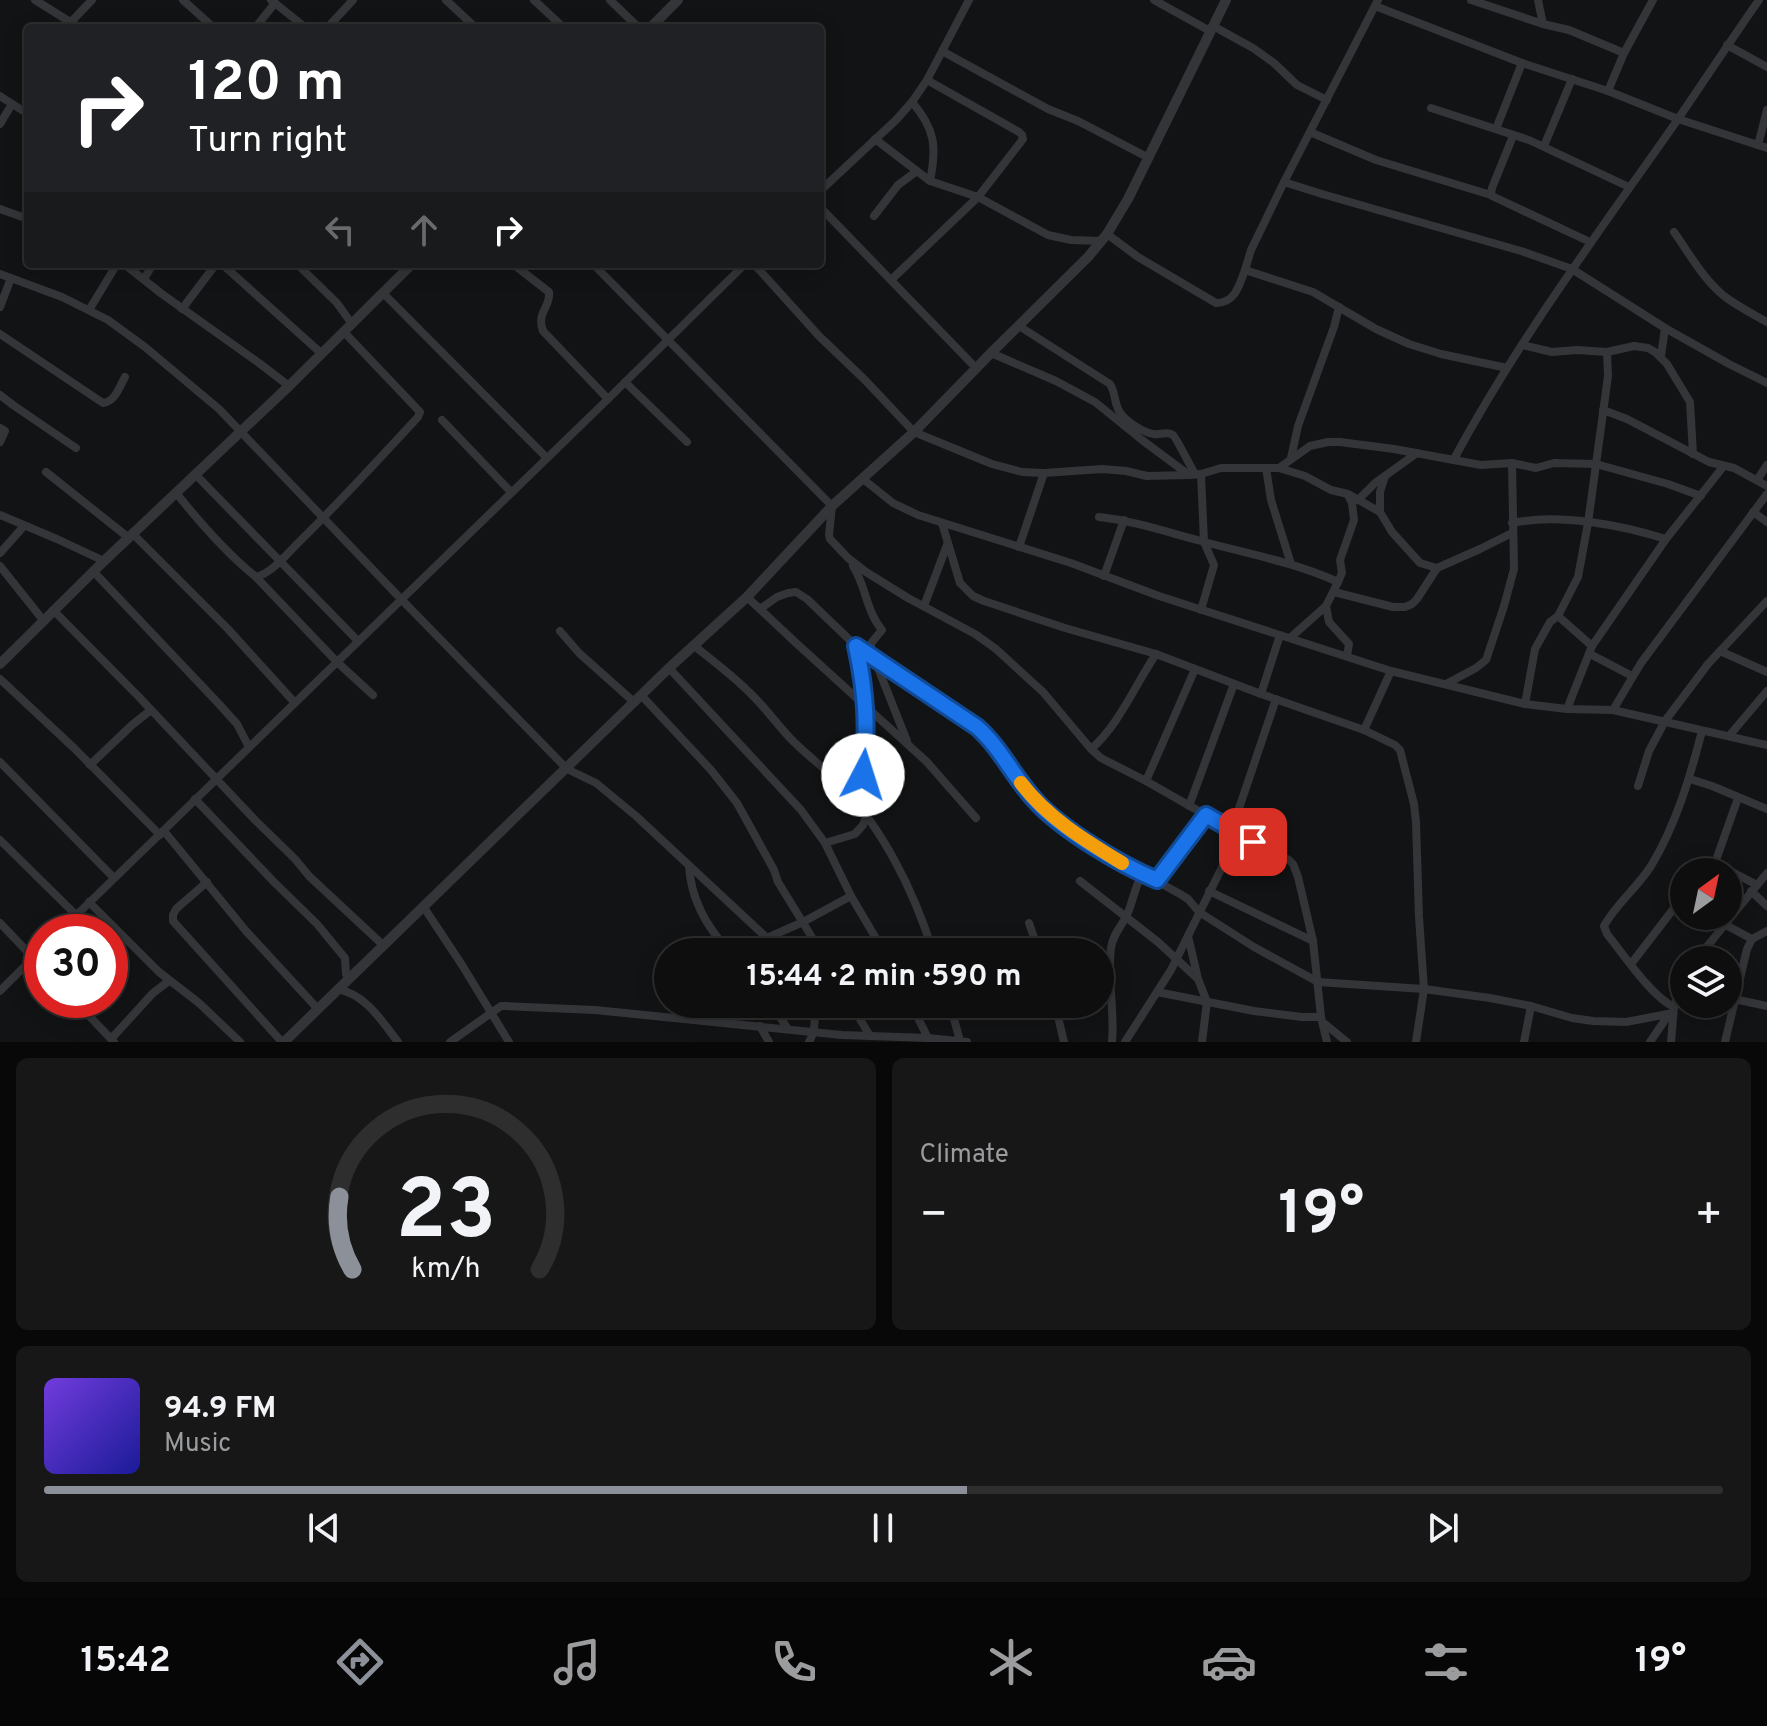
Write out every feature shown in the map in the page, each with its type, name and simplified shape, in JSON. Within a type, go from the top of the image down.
[{"type":"street","points":[[35,0],[74,24]]},
{"type":"street","points":[[71,22],[92,0]]},
{"type":"street","points":[[183,0],[210,24]]},
{"type":"street","points":[[331,24],[353,0]]},
{"type":"street","points":[[446,0],[472,24]]},
{"type":"street","points":[[534,0],[560,24]]},
{"type":"street","points":[[610,0],[635,24]]},
{"type":"street","points":[[654,24],[678,0]]},
{"type":"street","points":[[824,187],[912,102],[969,0]]},
{"type":"street","points":[[1154,0],[1253,48],[1297,85],[1327,100]]},
{"type":"street","points":[[207,882],[176,909],[173,921],[283,1042],[669,668],[747,597],[832,506],[914,432],[1072,275],[1104,237],[1128,199],[1226,0]]},
{"type":"street","points":[[1471,0],[1569,30],[1624,53]]},
{"type":"street","points":[[1538,0],[1543,24]]},
{"type":"street","points":[[1608,91],[1624,53],[1653,0]]},
{"type":"street","points":[[1454,459],[1507,368],[1572,269],[1759,0]]},
{"type":"street","points":[[258,24],[273,2],[294,24]]},
{"type":"street","points":[[875,139],[930,181],[978,197],[1048,235],[1071,240],[1104,237],[1216,303],[1224,303],[1235,294],[1251,250],[1284,182],[1377,3],[1522,63],[1763,147],[1767,110]]},
{"type":"street","points":[[1727,45],[1767,67]]},
{"type":"street","points":[[942,51],[1048,109],[1149,158]]},
{"type":"street","points":[[1496,129],[1522,63]]},
{"type":"street","points":[[1544,146],[1572,79]]},
{"type":"street","points":[[891,280],[978,197],[1021,143],[1022,135],[927,80]]},
{"type":"street","points":[[0,96],[24,112]]},
{"type":"street","points":[[912,102],[930,127],[934,143],[930,181]]},
{"type":"street","points":[[0,124],[12,104]]},
{"type":"street","points":[[1431,108],[1544,146],[1629,187]]},
{"type":"street","points":[[1310,132],[1376,160],[1491,195],[1590,242]]},
{"type":"street","points":[[1491,195],[1513,136]]},
{"type":"street","points":[[874,216],[898,185],[917,171]]},
{"type":"street","points":[[1284,182],[1521,251],[1572,269],[1665,328],[1767,383]]},
{"type":"street","points":[[0,209],[24,218]]},
{"type":"street","points":[[824,211],[976,368]]},
{"type":"street","points":[[1674,232],[1718,290],[1767,322]]},
{"type":"street","points":[[89,310],[115,268]]},
{"type":"street","points":[[129,268],[289,386]]},
{"type":"street","points":[[144,279],[151,268]]},
{"type":"street","points":[[182,309],[216,268]]},
{"type":"street","points":[[224,268],[322,354]]},
{"type":"street","points":[[256,577],[279,562],[323,518],[420,412],[348,328],[337,303],[301,268]]},
{"type":"street","points":[[1,661],[408,268]]},
{"type":"street","points":[[517,268],[547,289],[550,295],[540,318],[543,331],[608,399]]},
{"type":"street","points":[[597,268],[832,506]]},
{"type":"street","points":[[77,914],[741,268]]},
{"type":"street","points":[[758,268],[819,336],[914,432],[992,464],[1022,472],[1102,469],[1147,476],[1195,474],[1221,468],[1279,468],[1348,494],[1380,512],[1392,532],[1420,563],[1437,568],[1480,549],[1512,528],[1537,519],[1627,528],[1666,539]]},
{"type":"street","points":[[1245,270],[1306,289],[1409,344],[1507,368]]},
{"type":"street","points":[[0,274],[62,297],[108,320],[219,409],[567,769],[596,783],[636,816],[767,938],[851,896]]},
{"type":"street","points":[[0,307],[11,278]]},
{"type":"street","points":[[383,293],[547,458]]},
{"type":"street","points":[[1290,459],[1298,426],[1339,307]]},
{"type":"street","points":[[1019,326],[1110,384],[1122,416],[1147,433],[1177,438],[1195,474],[1204,542],[1214,565],[1201,610]]},
{"type":"street","points":[[1661,356],[1665,328]]},
{"type":"street","points":[[0,334],[103,403],[112,400],[125,377]]},
{"type":"street","points":[[1522,345],[1552,352],[1607,352],[1642,346],[1661,356],[1690,402],[1693,454]]},
{"type":"street","points":[[1525,704],[1535,649],[1550,622],[1558,616],[1578,577],[1608,376],[1607,352]]},
{"type":"street","points":[[991,353],[1095,402],[1195,474]]},
{"type":"street","points":[[625,382],[687,442]]},
{"type":"street","points":[[0,395],[76,448]]},
{"type":"street","points":[[1603,410],[1627,419],[1714,465],[1734,468],[1767,486]]},
{"type":"street","points":[[442,420],[511,492]]},
{"type":"street","points":[[0,428],[5,431],[0,442]]},
{"type":"street","points":[[1279,468],[1310,446],[1328,442],[1370,445],[1489,465],[1512,463],[1536,468],[1554,463],[1596,464],[1701,496]]},
{"type":"street","points":[[1358,500],[1375,483],[1417,453]]},
{"type":"street","points":[[1445,684],[1484,663],[1489,656],[1514,569],[1512,463]]},
{"type":"street","points":[[1757,480],[1767,465]]},
{"type":"street","points":[[1567,709],[1591,650],[1666,539],[1723,467]]},
{"type":"street","points":[[1266,468],[1271,500],[1291,564]]},
{"type":"street","points":[[46,472],[131,536],[228,629],[295,703]]},
{"type":"street","points":[[1019,547],[1044,473]]},
{"type":"street","points":[[195,474],[358,641]]},
{"type":"street","points":[[1380,512],[1380,492],[1385,476]]},
{"type":"street","points":[[863,479],[893,503],[918,515],[1391,671],[1525,704],[1613,710],[1767,745]]},
{"type":"street","points":[[177,494],[206,531],[373,695]]},
{"type":"street","points":[[1261,694],[1285,637],[1326,606],[1334,592],[1342,573],[1340,560],[1354,520],[1348,494]]},
{"type":"street","points":[[1613,710],[1632,676],[1767,494]]},
{"type":"street","points":[[832,506],[829,535],[848,558],[864,587],[871,613],[882,630],[871,644],[873,657],[908,745]]},
{"type":"street","points":[[1753,512],[1767,522]]},
{"type":"street","points":[[0,515],[104,561]]},
{"type":"street","points":[[1099,517],[1124,520],[1291,564],[1338,582]]},
{"type":"street","points":[[1104,576],[1124,520]]},
{"type":"street","points":[[942,523],[960,583],[973,596],[1019,614],[1156,654],[1364,730],[1400,750],[1416,822],[1424,989],[1416,1042]]},
{"type":"street","points":[[0,553],[24,526]]},
{"type":"street","points":[[924,606],[947,544]]},
{"type":"street","points":[[848,558],[884,584],[975,634],[996,649],[1043,692],[1091,749],[1110,764],[1293,864],[1313,941],[1327,1042]]},
{"type":"street","points":[[0,566],[43,620]]},
{"type":"street","points":[[1334,592],[1393,607],[1405,607],[1417,599],[1437,568]]},
{"type":"street","points":[[93,571],[237,724],[249,747]]},
{"type":"street","points":[[760,609],[788,593],[796,592],[807,599],[856,646],[988,737],[1023,786],[1051,817],[1188,899],[1199,912],[1254,947],[1318,982],[1424,989],[1606,1022],[1626,1022],[1670,1011]]},
{"type":"street","points":[[747,597],[908,745],[976,818]]},
{"type":"street","points":[[1638,786],[1646,757],[1665,721],[1720,651],[1767,601]]},
{"type":"street","points":[[1326,606],[1329,622],[1349,644],[1347,656]]},
{"type":"street","points":[[53,610],[309,876],[383,945]]},
{"type":"street","points":[[1558,616],[1591,650],[1632,676]]},
{"type":"street","points":[[560,631],[579,653],[638,698],[711,770],[737,803],[778,882],[813,938]]},
{"type":"street","points":[[693,645],[750,692],[791,739],[840,784],[866,816],[908,888],[928,938]]},
{"type":"street","points":[[825,843],[855,834],[866,816],[863,790],[866,706],[856,646]]},
{"type":"street","points":[[1720,651],[1767,672]]},
{"type":"street","points":[[1091,749],[1123,709],[1156,654]]},
{"type":"street","points":[[669,668],[797,805],[825,843],[876,938]]},
{"type":"street","points":[[1146,781],[1195,669]]},
{"type":"street","points":[[1364,730],[1391,671]]},
{"type":"street","points":[[0,679],[162,833],[317,1008]]},
{"type":"street","points":[[1189,806],[1234,684]]},
{"type":"street","points":[[1729,736],[1767,691]]},
{"type":"street","points":[[1125,1042],[1188,936],[1236,831],[1276,699]]},
{"type":"street","points":[[90,765],[151,710]]},
{"type":"street","points":[[1670,1009],[1607,934],[1604,926],[1652,864],[1667,835],[1690,779],[1702,731]]},
{"type":"street","points":[[0,762],[114,878]]},
{"type":"street","points":[[1690,779],[1767,809]]},
{"type":"street","points":[[1738,798],[1715,863],[1754,888],[1767,906]]},
{"type":"street","points":[[195,799],[323,931],[345,958],[348,979]]},
{"type":"street","points":[[1157,880],[1206,815]]},
{"type":"street","points":[[0,840],[75,914]]},
{"type":"street","points":[[689,866],[692,890],[701,913],[718,938]]},
{"type":"street","points":[[1742,904],[1767,873]]},
{"type":"street","points":[[1112,1042],[1114,1020],[1110,952],[1142,874]]},
{"type":"street","points":[[1080,881],[1151,936],[1198,979]]},
{"type":"street","points":[[1209,891],[1313,941]]},
{"type":"street","points":[[89,902],[169,981],[199,1003],[240,1042]]},
{"type":"street","points":[[423,906],[509,1042]]},
{"type":"street","points":[[1631,964],[1670,913]]},
{"type":"street","points":[[0,923],[24,948]]},
{"type":"street","points":[[1029,923],[1034,938]]},
{"type":"street","points":[[1708,946],[1722,930]]},
{"type":"street","points":[[1735,930],[1752,939]]},
{"type":"street","points":[[1742,968],[1752,939],[1767,931]]},
{"type":"street","points":[[1188,936],[1207,1002],[1202,1042]]},
{"type":"street","points":[[0,991],[24,967]]},
{"type":"street","points":[[91,1018],[112,1040],[153,993],[169,981]]},
{"type":"street","points":[[338,989],[352,993],[367,1004],[398,1042]]},
{"type":"street","points":[[1157,992],[1323,1020],[1347,1042]]},
{"type":"street","points":[[1742,1001],[1767,1006]]},
{"type":"street","points":[[450,1042],[501,1006],[760,1026],[845,1039],[870,1036],[967,1042]]},
{"type":"street","points":[[1524,1042],[1531,1006]]},
{"type":"street","points":[[1650,1042],[1670,1014]]},
{"type":"street","points":[[781,1018],[788,1029]]},
{"type":"street","points":[[809,1042],[815,1032],[815,1018]]},
{"type":"street","points":[[859,1018],[870,1036]]},
{"type":"street","points":[[918,1018],[928,1038]]},
{"type":"street","points":[[953,1018],[957,1041]]},
{"type":"street","points":[[1058,1018],[1064,1042]]},
{"type":"street","points":[[1671,1042],[1672,1018]]},
{"type":"street","points":[[1725,1042],[1730,1018]]},
{"type":"street","points":[[760,1026],[769,1042]]},
{"type":"slow traffic","points":[[1021,783],[1051,817],[1122,863]]},
{"type":"route","points":[[863,775],[866,706],[856,646],[977,727],[1000,751],[1023,786],[1051,817],[1142,874],[1157,880],[1206,815],[1253,842]]}]
